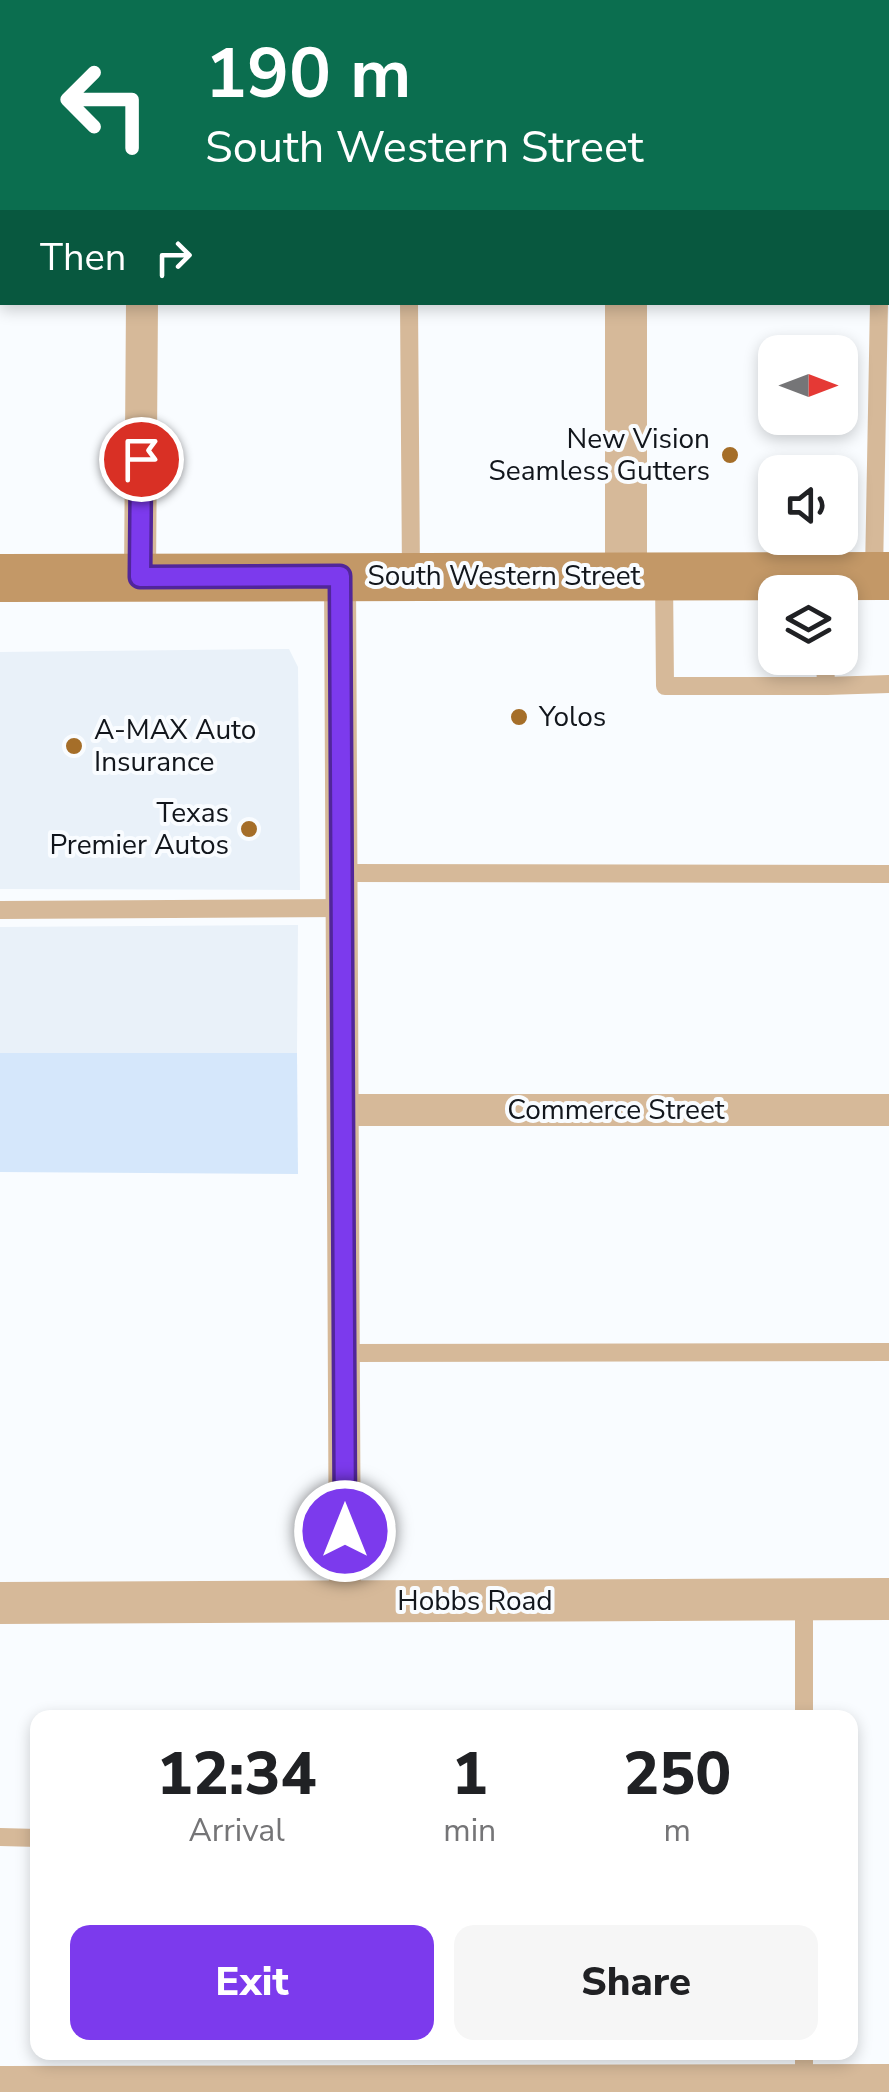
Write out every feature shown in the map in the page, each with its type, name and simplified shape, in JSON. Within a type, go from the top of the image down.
[{"type":"main road","name":"South Western Street","points":[[0,578],[644,576],[758,581]]},
{"type":"street","points":[[140,577],[142,305]]},
{"type":"street","points":[[626,305],[644,576]]},
{"type":"street","points":[[340,576],[345,1602]]},
{"type":"street","name":"Commerce Street","points":[[343,1110],[889,1110]]},
{"type":"street","name":"Hobbs Road","points":[[0,1603],[889,1599]]},
{"type":"street","points":[[0,2082],[804,2075],[889,2080]]},
{"type":"lane","points":[[408,305],[411,576]]},
{"type":"lane","points":[[879,305],[882,576]]},
{"type":"lane","points":[[644,576],[665,686],[889,684]]},
{"type":"lane","points":[[826,675],[826,686]]},
{"type":"lane","points":[[343,873],[889,874]]},
{"type":"lane","points":[[0,910],[343,908]]},
{"type":"lane","points":[[344,1353],[889,1352]]},
{"type":"lane","points":[[804,1600],[804,1710]]},
{"type":"lane","points":[[0,1837],[30,1838]]},
{"type":"shaded area","points":[[289,649],[298,667],[300,890],[0,889],[0,652]]},
{"type":"shaded area","points":[[298,925],[297,1053],[0,1053],[0,927]]},
{"type":"shaded area","points":[[0,1053],[297,1053],[298,1174],[0,1172]]},
{"type":"place","name":"New Vision Seamless Gutters","points":[[730,455]]},
{"type":"place","name":"Yolos","points":[[519,717]]},
{"type":"place","name":"A-MAX Auto Insurance","points":[[74,746]]},
{"type":"place","name":"Texas Premier Autos","points":[[249,829]]},
{"type":"route","points":[[141,459],[140,577],[340,576],[345,1531]]}]
